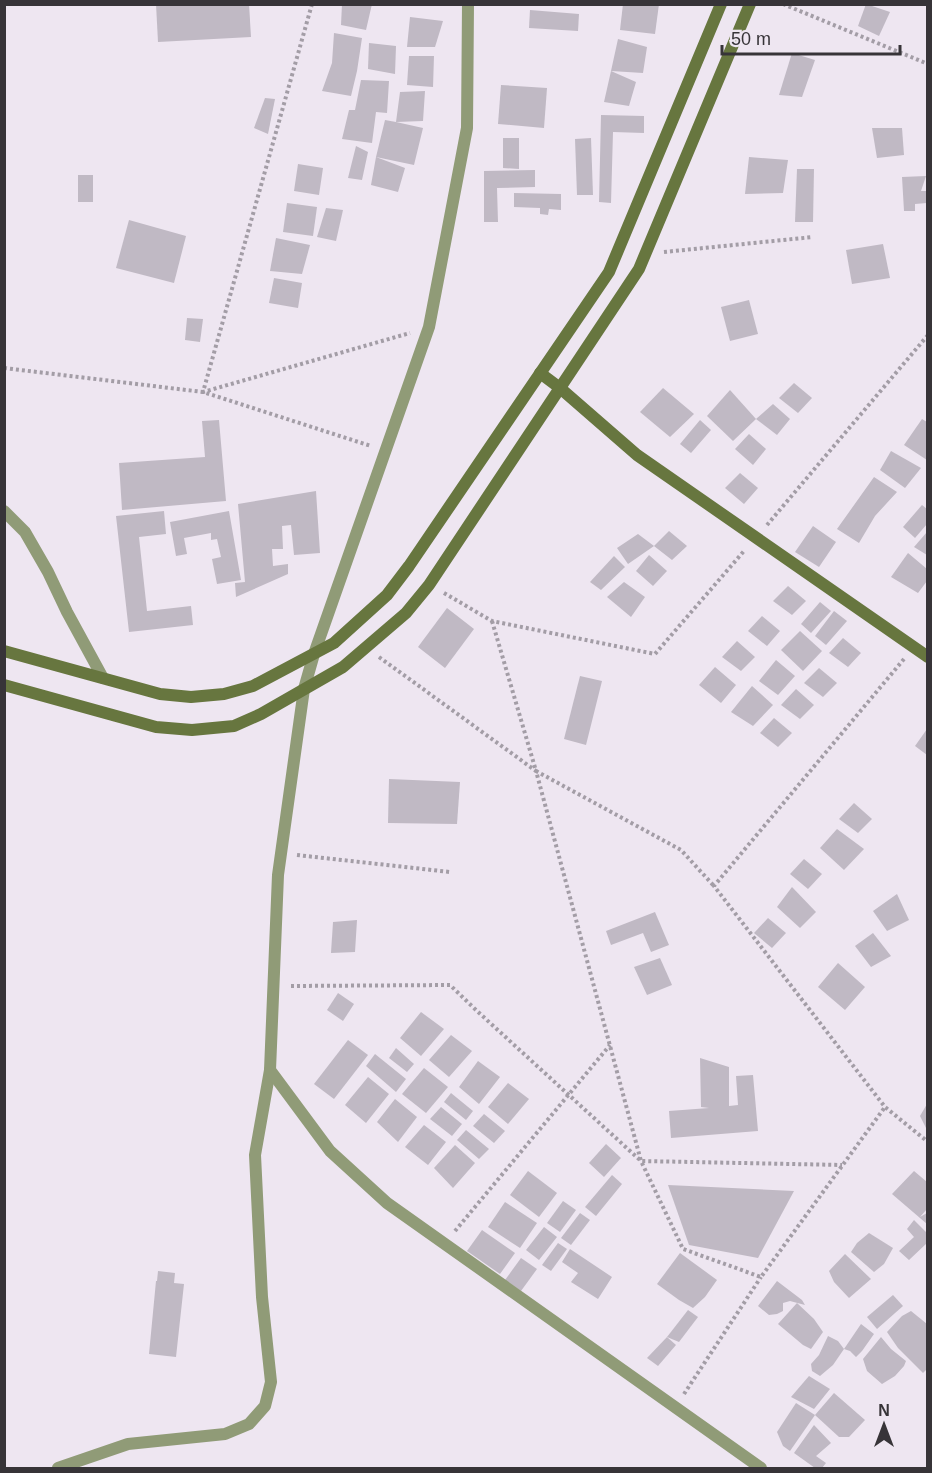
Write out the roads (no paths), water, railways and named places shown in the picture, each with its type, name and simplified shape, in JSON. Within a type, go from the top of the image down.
[{"type":"main road","points":[[4,651],[160,694],[191,697],[224,694],[253,686],[334,644],[387,595],[409,566],[609,272],[721,4]]},
{"type":"main road","points":[[4,686],[156,727],[192,730],[234,726],[261,714],[343,667],[406,613],[429,585],[639,269],[750,4]]},
{"type":"main road","points":[[540,373],[637,455],[927,657]]},
{"type":"street","points":[[58,1468],[128,1444],[225,1434],[249,1424],[265,1406],[271,1382],[262,1297],[255,1155],[270,1070],[278,875],[304,689],[314,654],[429,327],[467,128],[468,4]]},
{"type":"street","points":[[4,511],[25,532],[31,542],[103,678]]},
{"type":"street","points":[[270,1070],[330,1151],[387,1203],[761,1468]]}]
